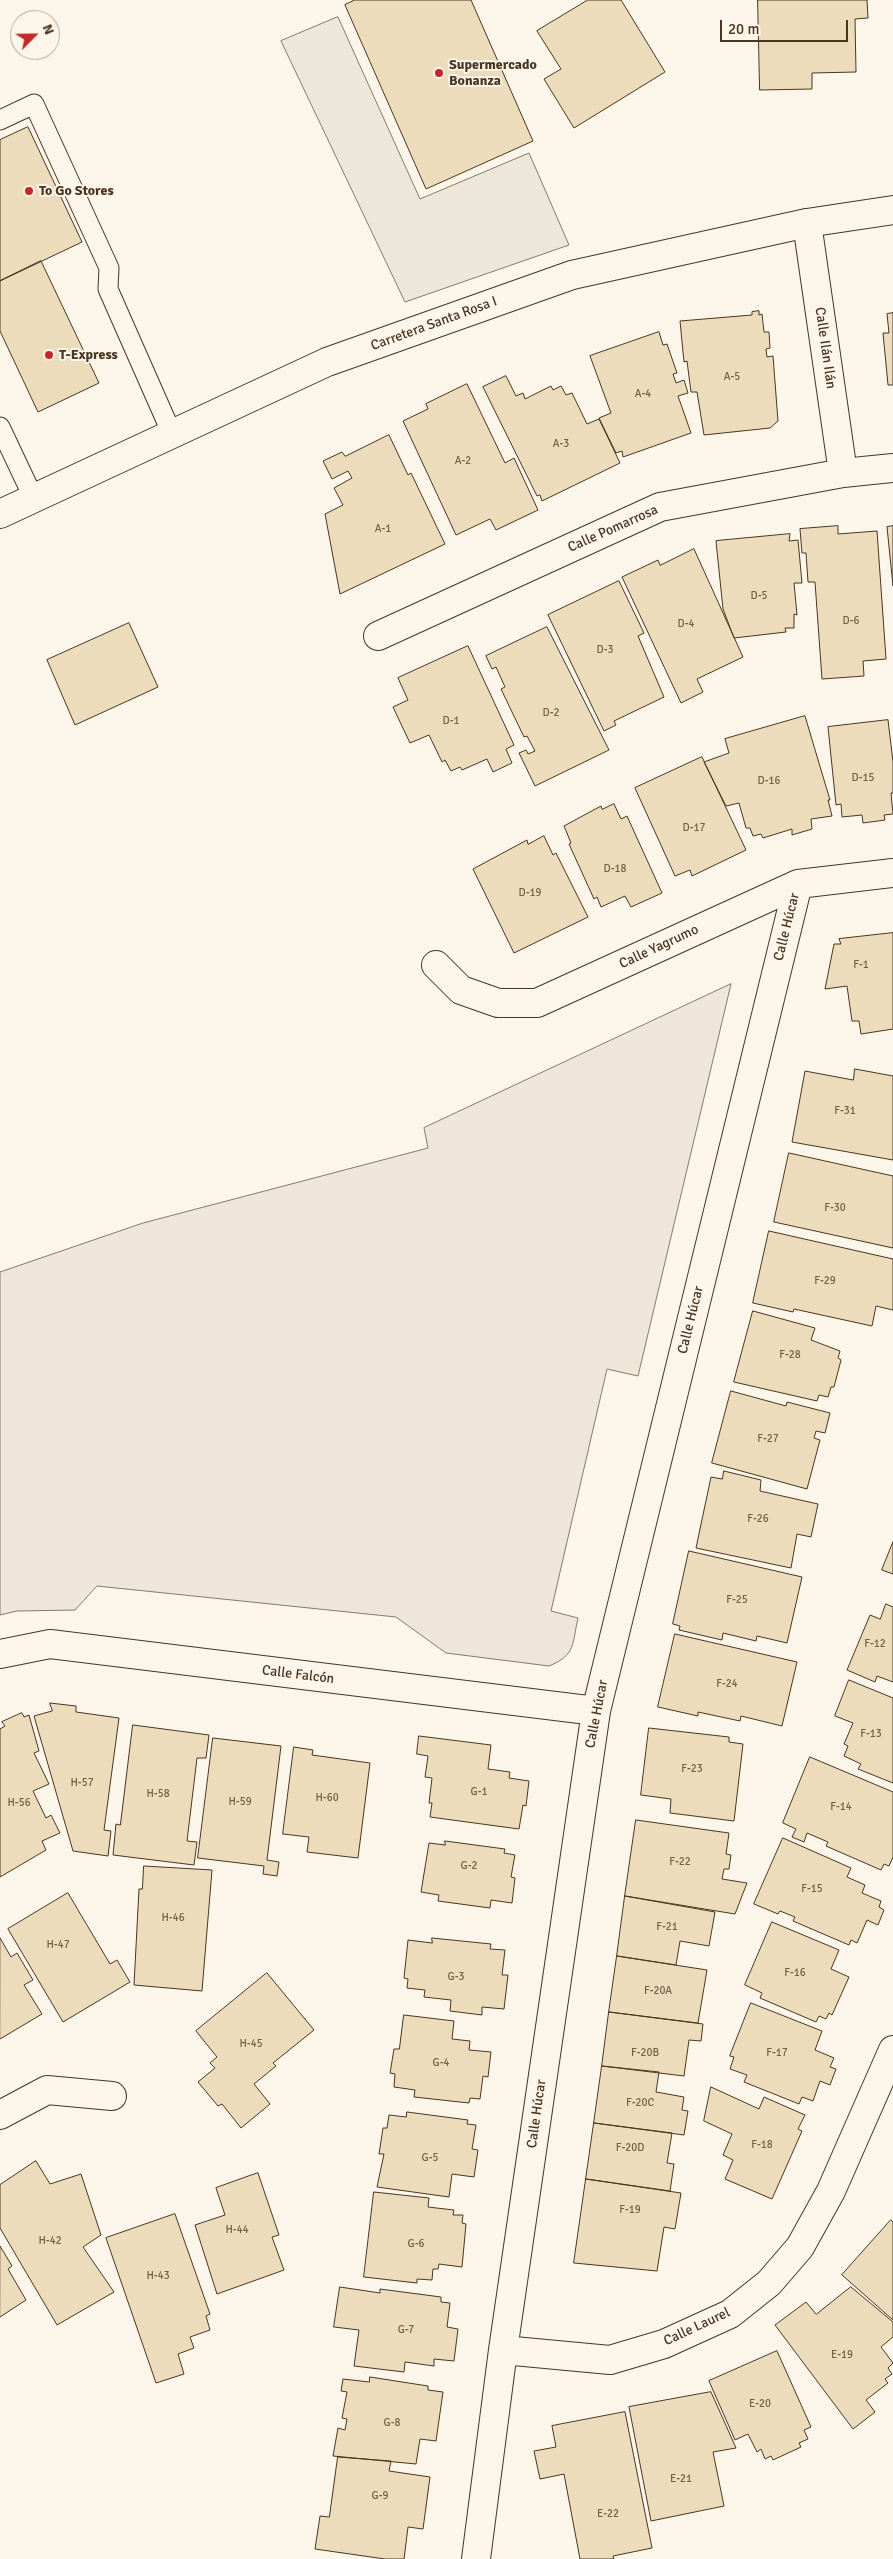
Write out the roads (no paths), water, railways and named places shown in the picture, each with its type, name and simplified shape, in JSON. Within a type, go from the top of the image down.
[{"type":"street","name":"Carretera Santa Rosa I","points":[[0,514],[327,362],[572,275],[807,223],[893,210]]},
{"type":"street","name":"Calle Ilán Ilán","points":[[807,223],[843,473]]},
{"type":"street","name":"Calle Pomarrosa","points":[[378,636],[660,507],[843,473],[893,468]]},
{"type":"street","name":"Calle Yagrumo","points":[[436,964],[461,990],[498,1003],[537,1003],[798,884],[893,873]]},
{"type":"street","name":"Calle Húcar","points":[[476,2559],[503,2350],[596,1711],[798,884]]},
{"type":"street","name":"Calle Falcón","points":[[0,1654],[50,1644],[596,1711]]},
{"type":"street","name":"Calle Laurel","points":[[503,2350],[610,2360],[664,2344],[730,2314],[769,2283],[800,2247],[831,2191],[893,2050]]},
{"type":"street","points":[[0,2115],[47,2090],[112,2096]]},
{"type":"lane","points":[[0,120],[34,104],[109,268],[108,289],[172,434]]},
{"type":"lane","points":[[0,427],[34,499]]},
{"type":"place","name":"Supermercado Bonanza","points":[[439,73]]},
{"type":"place","name":"To Go Stores","points":[[29,191]]},
{"type":"place","name":"T-Express","points":[[49,355]]}]
